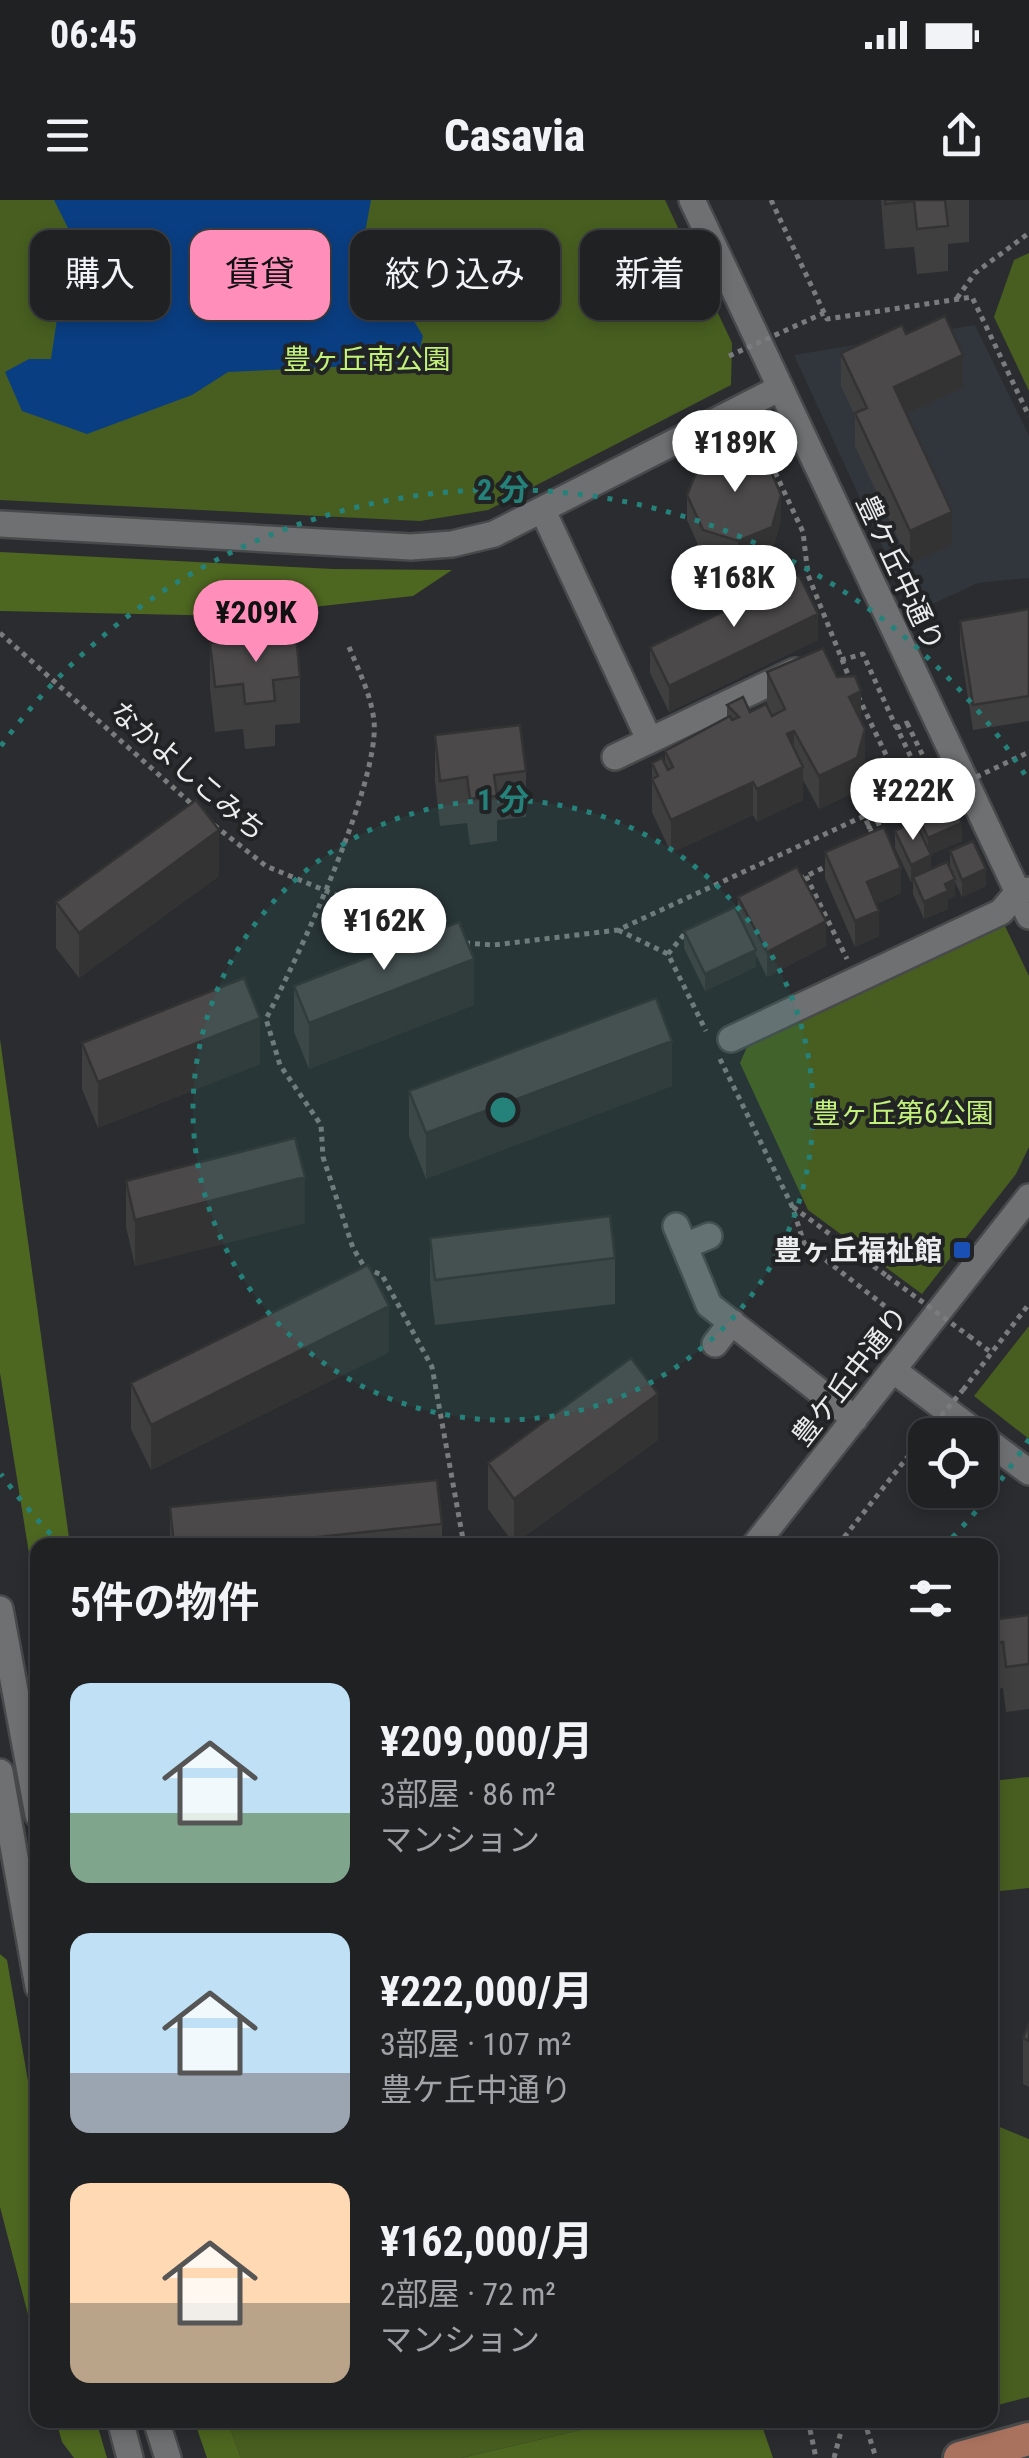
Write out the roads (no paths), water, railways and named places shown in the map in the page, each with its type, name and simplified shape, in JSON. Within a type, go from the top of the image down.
[{"type":"main road","points":[[960,2458],[1029,2439]]},
{"type":"street","name":"豊ケ丘中通り","points":[[692,200],[1024,891],[1029,916]]},
{"type":"street","points":[[0,524],[410,546],[452,544],[494,534],[780,388]]},
{"type":"street","points":[[543,510],[649,739]]},
{"type":"street","points":[[615,757],[834,658]]},
{"type":"street","points":[[719,1044],[1000,912],[1024,891]]},
{"type":"street","name":"豊ケ丘中通り","points":[[760,1538],[1029,1196]]},
{"type":"street","points":[[709,1236],[680,1236],[709,1305],[854,1419]]},
{"type":"street","points":[[716,1344],[732,1322]]},
{"type":"street","points":[[893,1370],[1029,1472]]},
{"type":"street","points":[[0,1609],[30,1772]]},
{"type":"street","points":[[0,1772],[30,1952]]},
{"type":"street","points":[[122,2428],[130,2458]]},
{"type":"street","points":[[159,2428],[168,2458]]},
{"type":"water","points":[[54,200],[371,200],[365,230],[350,230],[350,320],[413,320],[423,336],[416,363],[228,372],[192,395],[87,434],[22,411],[5,372],[29,359],[51,359],[57,320],[170,320],[170,230],[69,230]]},
{"type":"place","name":"豊ヶ丘福祉館","points":[[962,1250]]},
{"type":"park label","name":"豊ヶ丘南公園","points":[[367,359]]},
{"type":"park label","name":"豊ヶ丘第6公園","points":[[903,1113]]}]
